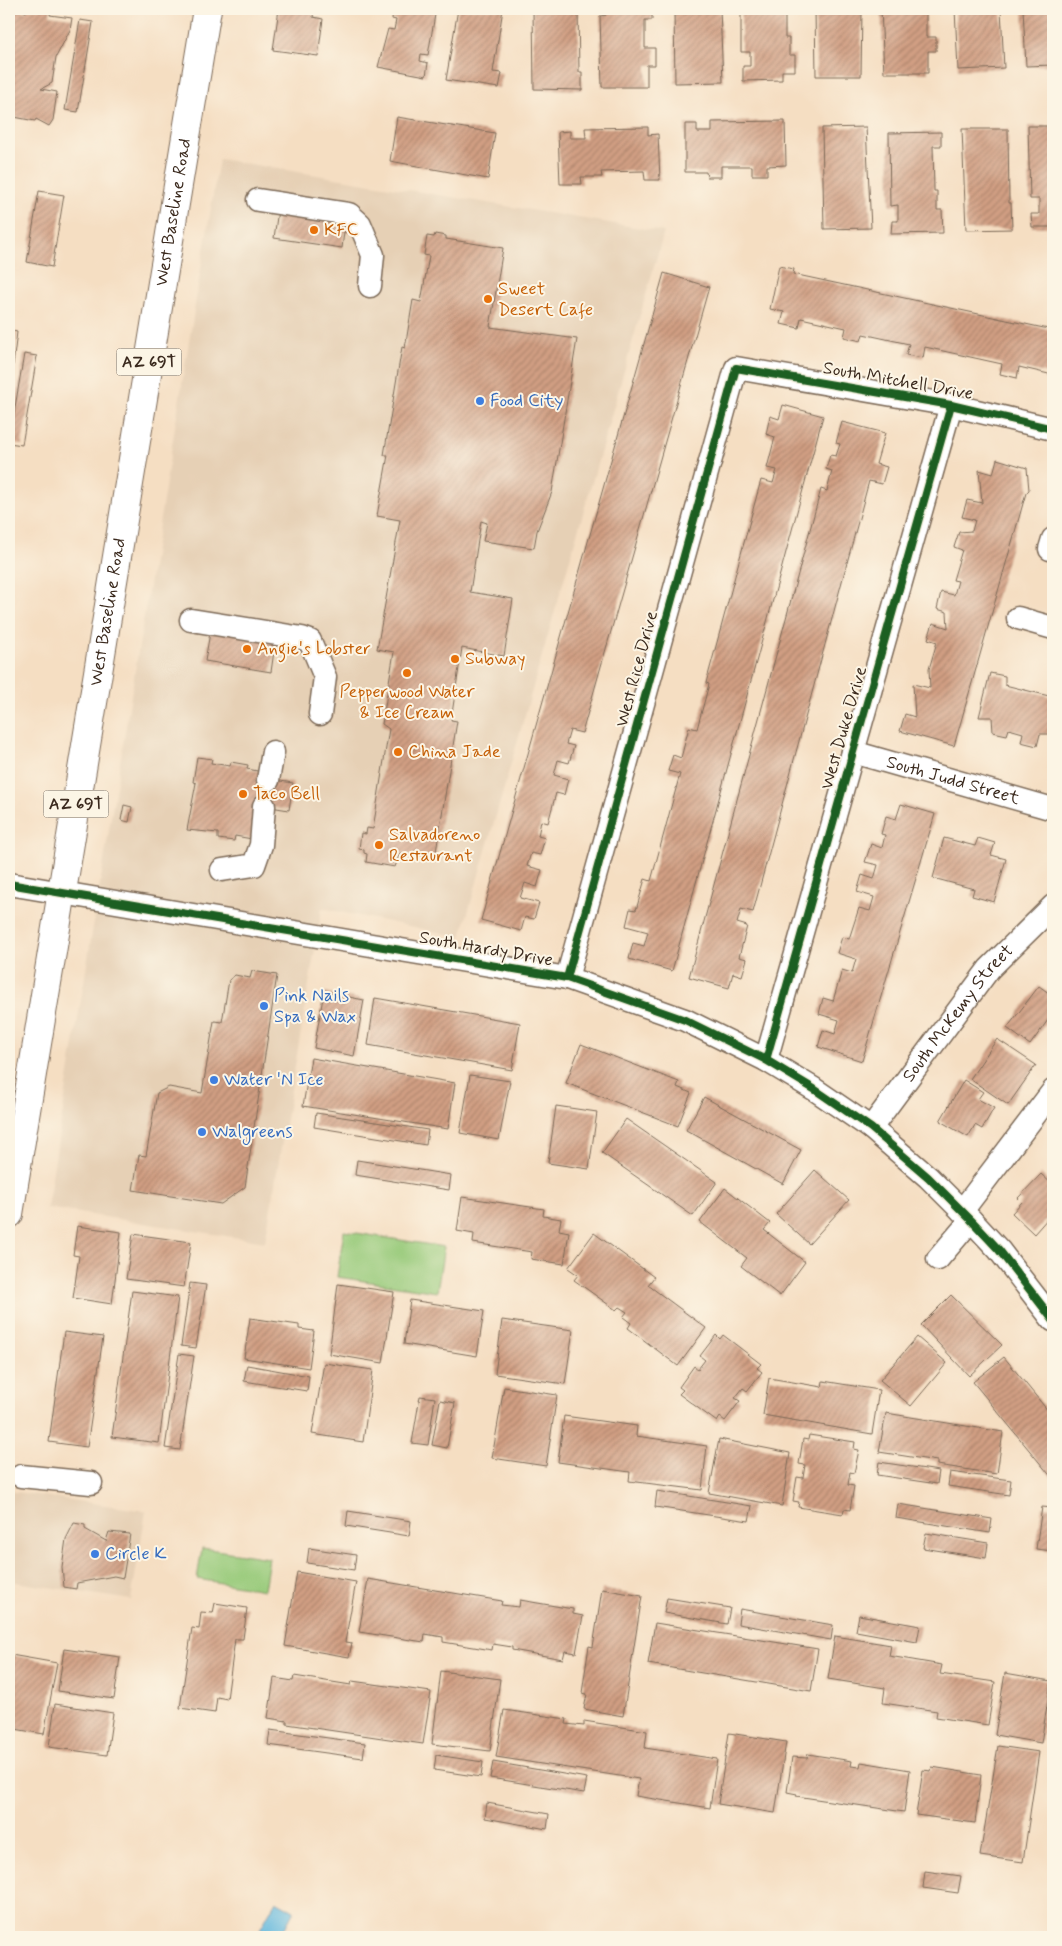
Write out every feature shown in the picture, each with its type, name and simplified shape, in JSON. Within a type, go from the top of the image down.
[{"type":"main road","name":"West Baseline Road","points":[[9,1214],[206,9]]},
{"type":"street","points":[[258,200],[349,214],[356,219],[372,255],[370,286]]},
{"type":"street","name":"South Mitchell Drive","points":[[736,368],[951,405],[1053,429]]},
{"type":"street","name":"West Rice Drive","points":[[567,978],[736,368]]},
{"type":"street","name":"West Duke Drive","points":[[766,1060],[951,405]]},
{"type":"street","points":[[1018,618],[1053,628]]},
{"type":"street","points":[[191,620],[302,638],[310,641],[325,677],[320,714]]},
{"type":"street","points":[[268,780],[273,752]]},
{"type":"street","name":"South Judd Street","points":[[853,752],[1053,809]]},
{"type":"street","points":[[222,870],[254,865],[261,845],[264,806]]},
{"type":"street","name":"South Hardy Drive","points":[[9,884],[567,978],[685,1020],[766,1060],[814,1089],[871,1128],[928,1177],[999,1250],[1046,1293],[1053,1320]]},
{"type":"street","name":"South McKemy Street","points":[[871,1128],[989,969],[1051,912]]},
{"type":"street","points":[[938,1259],[1053,1091]]},
{"type":"street","points":[[22,1476],[91,1483]]},
{"type":"shaded area","points":[[219,159],[664,232],[461,937],[322,908],[265,1242],[47,1208]]},
{"type":"shaded area","points":[[9,1491],[146,1511],[131,1600],[9,1581]]},
{"type":"green space","points":[[344,1231],[444,1247],[437,1292],[337,1277]]},
{"type":"green space","points":[[202,1548],[269,1558],[264,1590],[197,1579]]},
{"type":"water","points":[[276,1901],[294,1911],[280,1937],[270,1937],[259,1931]]},
{"type":"building","points":[[12,9],[26,12],[27,9],[51,9],[50,15],[72,18],[70,30],[56,57],[52,83],[41,89],[57,92],[53,120],[49,126],[36,119],[35,121],[9,116],[9,26]]},
{"type":"building","points":[[279,9],[314,9],[313,17],[323,19],[318,56],[273,50]]},
{"type":"building","points":[[393,9],[436,9],[428,55],[421,54],[420,61],[428,63],[426,76],[378,67],[388,29],[394,30],[396,20],[392,19]]},
{"type":"building","points":[[458,9],[503,9],[493,72],[502,73],[499,88],[446,80]]},
{"type":"building","points":[[533,9],[578,9],[579,72],[582,72],[582,90],[534,89]]},
{"type":"building","points":[[606,9],[652,9],[652,20],[645,20],[645,48],[655,48],[655,65],[647,65],[647,87],[602,87],[600,16],[606,15]]},
{"type":"building","points":[[674,9],[720,9],[723,82],[675,83]]},
{"type":"building","points":[[741,9],[785,9],[785,38],[789,38],[789,55],[795,55],[795,71],[782,71],[782,80],[743,81],[743,66],[750,66],[750,52],[741,52]]},
{"type":"building","points":[[815,9],[862,9],[861,76],[816,76]]},
{"type":"building","points":[[881,9],[926,9],[926,37],[936,37],[936,51],[928,51],[928,73],[884,73]]},
{"type":"building","points":[[955,9],[1001,9],[1004,68],[958,70]]},
{"type":"building","points":[[1023,9],[1053,9],[1053,65],[1026,66]]},
{"type":"building","points":[[80,20],[93,22],[78,112],[65,110]]},
{"type":"building","points":[[397,117],[495,133],[488,179],[390,161]]},
{"type":"building","points":[[785,121],[786,165],[767,166],[767,175],[752,175],[752,166],[721,166],[721,177],[707,177],[706,172],[685,172],[685,124],[697,124],[697,132],[712,132],[712,122]]},
{"type":"building","points":[[1028,126],[1053,126],[1053,227],[1032,227],[1031,214],[1039,214],[1039,199],[1030,199]]},
{"type":"building","points":[[648,127],[648,135],[658,134],[660,180],[645,180],[644,171],[601,172],[602,177],[581,177],[582,184],[560,184],[558,132],[570,131],[570,138],[586,138],[585,128]]},
{"type":"building","points":[[866,127],[871,228],[824,229],[822,128]]},
{"type":"building","points":[[962,129],[1008,129],[1009,203],[1011,203],[1012,229],[966,230]]},
{"type":"building","points":[[941,132],[941,146],[933,146],[934,191],[937,191],[937,210],[942,210],[943,233],[891,234],[892,221],[898,221],[898,205],[890,206],[889,133]]},
{"type":"building","points":[[39,191],[64,195],[52,267],[27,262]]},
{"type":"building","name":"KFC","points":[[278,210],[346,221],[345,227],[352,228],[351,233],[344,232],[342,248],[274,238]]},
{"type":"building","points":[[435,234],[446,236],[446,239],[503,248],[490,327],[577,339],[552,492],[537,531],[534,548],[483,541],[487,523],[481,521],[470,592],[513,599],[504,656],[462,648],[451,720],[457,721],[435,858],[400,853],[395,867],[366,862],[367,854],[364,853],[364,850],[359,849],[361,833],[366,834],[367,828],[373,829],[389,729],[382,724],[394,652],[377,649],[400,520],[377,516],[388,455],[384,455],[402,347],[405,348],[413,300],[421,302],[429,256],[424,255],[427,236],[434,237]]},
{"type":"building","points":[[779,266],[794,269],[793,274],[1053,330],[1053,375],[1019,367],[1017,378],[1000,374],[1002,364],[925,347],[923,358],[906,355],[909,344],[863,334],[861,341],[844,337],[846,328],[801,318],[799,328],[781,324],[784,312],[770,309]]},
{"type":"building","points":[[664,273],[709,287],[582,733],[570,730],[566,744],[574,746],[569,763],[558,760],[554,775],[568,779],[564,795],[556,793],[548,823],[541,821],[538,836],[545,838],[540,855],[531,853],[527,866],[542,870],[537,887],[525,883],[520,898],[539,903],[534,919],[525,917],[521,931],[481,920]]},
{"type":"building","points":[[9,330],[17,332],[13,365],[9,364]]},
{"type":"building","points":[[24,354],[37,356],[22,445],[9,443]]},
{"type":"building","points":[[783,405],[823,416],[672,971],[629,959],[633,943],[644,946],[648,932],[626,926],[630,909],[636,910],[645,879],[651,881],[680,774],[668,771],[673,755],[681,758],[689,727],[697,729],[709,684],[706,683],[761,480],[773,483],[777,470],[767,468],[775,437],[766,434],[770,416],[779,419]]},
{"type":"building","points":[[842,422],[885,433],[876,464],[887,467],[882,484],[869,481],[753,912],[741,909],[737,923],[747,926],[739,957],[747,959],[742,976],[733,973],[729,988],[689,977],[821,489],[827,491],[832,471],[826,469],[830,455],[836,456],[840,444],[836,443]]},
{"type":"building","points":[[997,459],[1027,468],[1029,490],[1026,493],[954,746],[900,731],[905,714],[915,717],[913,684],[930,688],[929,669],[937,642],[928,639],[933,623],[948,628],[947,612],[937,609],[941,592],[954,595],[958,581],[953,580],[962,550],[954,547],[959,532],[972,531],[975,520],[962,517],[967,500],[982,503],[979,470],[993,474]]},
{"type":"building","name":"Angie's Lobster","points":[[211,627],[288,645],[287,653],[274,651],[271,672],[205,661]]},
{"type":"building","points":[[990,673],[1005,676],[1005,685],[1053,697],[1053,734],[1040,734],[1037,746],[1021,742],[1023,733],[1009,729],[1007,735],[993,732],[992,717],[979,717]]},
{"type":"building","name":"Taco Bell","points":[[197,757],[212,759],[211,763],[230,766],[231,762],[248,765],[247,769],[263,772],[262,778],[293,783],[289,810],[258,805],[252,839],[235,836],[234,841],[218,839],[218,833],[187,830],[196,783],[193,782]]},
{"type":"building","points":[[901,804],[935,814],[862,1061],[818,1047],[823,1030],[835,1034],[839,1020],[819,1014],[823,998],[833,1001],[842,970],[852,973],[856,959],[837,953],[842,937],[849,939],[859,908],[870,911],[874,897],[857,892],[862,875],[874,879],[878,865],[865,862],[871,844],[882,848],[885,835],[881,834],[886,816],[896,819]]},
{"type":"building","points":[[124,805],[132,807],[129,822],[121,820]]},
{"type":"building","points":[[944,838],[975,846],[978,838],[995,843],[991,855],[1006,859],[994,902],[972,896],[974,889],[933,878]]},
{"type":"building","name":"Walgreens","points":[[252,971],[277,975],[245,1187],[221,1204],[133,1190],[139,1155],[146,1156],[157,1093],[169,1087],[202,1093],[214,1021],[222,1022],[229,980],[235,975],[250,978]]},
{"type":"building","points":[[1039,986],[1053,996],[1053,1013],[1030,1045],[1007,1028]]},
{"type":"building","points":[[324,992],[364,1000],[354,1056],[314,1048]]},
{"type":"building","points":[[375,998],[520,1023],[512,1070],[368,1045]]},
{"type":"building","points":[[997,1039],[1036,1065],[1008,1105],[970,1079]]},
{"type":"building","points":[[581,1044],[679,1082],[677,1087],[691,1093],[678,1126],[566,1083]]},
{"type":"building","points":[[311,1058],[455,1083],[448,1129],[303,1106]]},
{"type":"building","points":[[470,1075],[510,1081],[499,1140],[460,1133]]},
{"type":"building","points":[[964,1080],[983,1092],[978,1099],[994,1108],[982,1129],[975,1125],[968,1137],[940,1121]]},
{"type":"building","points":[[704,1097],[801,1150],[783,1184],[686,1130]]},
{"type":"building","points":[[556,1106],[597,1112],[589,1169],[548,1163]]},
{"type":"building","points":[[316,1113],[428,1130],[426,1145],[314,1127]]},
{"type":"building","points":[[626,1119],[717,1182],[693,1216],[602,1153]]},
{"type":"building","points":[[357,1160],[451,1175],[449,1190],[355,1175]]},
{"type":"building","points":[[815,1170],[849,1200],[809,1244],[776,1214]]},
{"type":"building","points":[[1041,1174],[1053,1185],[1053,1220],[1049,1217],[1034,1234],[1012,1213],[1022,1202],[1018,1198]]},
{"type":"building","points":[[725,1188],[770,1223],[764,1230],[805,1262],[780,1296],[741,1266],[747,1258],[700,1222]]},
{"type":"building","points":[[462,1197],[544,1209],[543,1216],[561,1219],[559,1230],[569,1232],[564,1264],[531,1259],[532,1252],[473,1243],[474,1234],[457,1231]]},
{"type":"building","points":[[77,1226],[121,1232],[112,1304],[73,1298],[79,1256],[73,1255]]},
{"type":"building","points":[[594,1233],[654,1277],[648,1285],[706,1328],[678,1366],[628,1328],[631,1323],[623,1317],[627,1312],[619,1307],[616,1310],[574,1280],[578,1275],[568,1268]]},
{"type":"building","points":[[133,1234],[191,1242],[184,1287],[126,1279]]},
{"type":"building","points":[[190,1283],[206,1285],[196,1348],[181,1346]]},
{"type":"building","points":[[338,1284],[394,1292],[383,1363],[329,1354]]},
{"type":"building","points":[[132,1291],[178,1297],[159,1443],[112,1437]]},
{"type":"building","points":[[951,1295],[1002,1345],[969,1376],[921,1325]]},
{"type":"building","points":[[410,1300],[484,1311],[477,1356],[404,1344]]},
{"type":"building","points":[[250,1318],[299,1325],[299,1329],[314,1331],[309,1368],[244,1358]]},
{"type":"building","points":[[502,1320],[573,1330],[565,1384],[495,1374]]},
{"type":"building","points":[[64,1332],[103,1337],[87,1447],[49,1442]]},
{"type":"building","points":[[716,1335],[720,1339],[723,1335],[761,1364],[757,1368],[762,1372],[747,1391],[743,1388],[735,1398],[740,1401],[725,1421],[720,1417],[717,1422],[679,1394],[683,1390],[679,1387],[694,1366],[698,1369],[705,1360],[700,1356]]},
{"type":"building","points":[[917,1337],[947,1363],[911,1406],[880,1380]]},
{"type":"building","points":[[179,1354],[194,1356],[180,1450],[165,1448]]},
{"type":"building","points":[[1004,1357],[1053,1417],[1053,1479],[973,1382]]},
{"type":"building","points":[[324,1363],[373,1370],[363,1442],[312,1434]]},
{"type":"building","points":[[247,1365],[309,1376],[307,1391],[244,1381]]},
{"type":"building","points":[[769,1378],[822,1387],[823,1381],[879,1390],[872,1434],[763,1415]]},
{"type":"building","points":[[504,1387],[557,1395],[546,1466],[492,1458]]},
{"type":"building","points":[[420,1396],[435,1398],[428,1445],[412,1443]]},
{"type":"building","points":[[440,1400],[455,1403],[447,1448],[432,1445]]},
{"type":"building","points":[[886,1413],[1003,1432],[997,1474],[937,1465],[937,1461],[879,1452]]},
{"type":"building","points":[[564,1416],[637,1426],[636,1436],[707,1446],[702,1490],[629,1481],[630,1472],[558,1462]]},
{"type":"building","points":[[809,1435],[855,1442],[854,1449],[859,1450],[854,1473],[850,1472],[848,1485],[854,1486],[850,1510],[844,1509],[843,1514],[798,1507],[799,1502],[793,1501],[797,1477],[803,1478],[805,1465],[799,1464],[803,1439],[808,1440]]},
{"type":"building","points":[[719,1439],[790,1453],[782,1506],[709,1493]]},
{"type":"building","points":[[879,1462],[939,1471],[937,1484],[877,1475]]},
{"type":"building","points":[[950,1472],[1011,1480],[1009,1495],[948,1486]]},
{"type":"building","points":[[657,1491],[752,1506],[749,1521],[655,1507]]},
{"type":"building","points":[[898,1504],[992,1519],[990,1533],[896,1518]]},
{"type":"building","points":[[1042,1507],[1053,1508],[1053,1551],[1036,1549]]},
{"type":"building","points":[[348,1511],[411,1521],[409,1536],[346,1526]]},
{"type":"building","name":"Circle K","points":[[74,1523],[85,1525],[85,1529],[106,1541],[109,1532],[130,1534],[123,1578],[114,1576],[77,1583],[76,1589],[64,1587],[62,1567],[66,1539]]},
{"type":"building","points":[[926,1533],[988,1543],[986,1558],[923,1548]]},
{"type":"building","points":[[309,1548],[356,1555],[354,1570],[307,1563]]},
{"type":"building","points":[[297,1572],[356,1582],[345,1642],[352,1643],[349,1657],[285,1646]]},
{"type":"building","points":[[368,1579],[502,1601],[501,1605],[519,1607],[520,1600],[573,1609],[573,1614],[583,1616],[576,1653],[565,1651],[563,1659],[512,1650],[512,1647],[493,1644],[492,1650],[443,1642],[443,1637],[425,1634],[424,1642],[359,1632]]},
{"type":"building","points":[[602,1589],[642,1596],[623,1716],[584,1709],[587,1694],[582,1693],[589,1646],[593,1647]]},
{"type":"building","points":[[667,1598],[730,1608],[727,1624],[664,1613]]},
{"type":"building","points":[[215,1603],[247,1608],[243,1639],[235,1639],[227,1699],[217,1697],[215,1713],[180,1708],[192,1628],[199,1629],[201,1612],[213,1613]]},
{"type":"building","points":[[740,1609],[833,1625],[831,1640],[738,1624]]},
{"type":"building","points":[[859,1615],[920,1626],[917,1642],[856,1631]]},
{"type":"building","points":[[655,1623],[818,1649],[811,1691],[648,1664]]},
{"type":"building","points":[[835,1636],[891,1645],[889,1656],[942,1665],[940,1674],[995,1682],[988,1725],[936,1717],[937,1711],[883,1703],[885,1688],[828,1679]]},
{"type":"building","points":[[64,1649],[120,1657],[114,1699],[58,1691]]},
{"type":"building","points":[[11,1655],[57,1663],[44,1734],[9,1728],[9,1668]]},
{"type":"building","points":[[441,1671],[500,1679],[490,1751],[432,1744]]},
{"type":"building","points":[[1005,1673],[1051,1681],[1041,1743],[995,1735]]},
{"type":"building","points":[[294,1676],[351,1685],[352,1681],[431,1692],[423,1744],[287,1724],[287,1721],[268,1718],[274,1678],[293,1681]]},
{"type":"building","points":[[55,1704],[113,1713],[107,1755],[49,1747]]},
{"type":"building","points":[[504,1710],[567,1719],[566,1724],[584,1726],[584,1721],[647,1731],[645,1748],[717,1759],[710,1808],[636,1796],[639,1779],[496,1757]]},
{"type":"building","points":[[270,1730],[365,1743],[363,1758],[268,1745]]},
{"type":"building","points":[[729,1733],[786,1742],[775,1813],[718,1804]]},
{"type":"building","points":[[998,1746],[1039,1752],[1023,1862],[980,1856]]},
{"type":"building","points":[[808,1754],[852,1761],[851,1766],[860,1767],[861,1762],[910,1770],[904,1812],[796,1796],[797,1794],[787,1792],[792,1757],[807,1758]]},
{"type":"building","points":[[436,1755],[483,1762],[481,1777],[434,1770]]},
{"type":"building","points":[[493,1762],[587,1778],[584,1793],[490,1778]]},
{"type":"building","points":[[932,1767],[981,1775],[975,1823],[916,1815],[923,1770],[931,1771]]},
{"type":"building","points":[[487,1803],[549,1814],[547,1829],[485,1818]]},
{"type":"building","points":[[925,1871],[961,1876],[958,1893],[923,1888]]},
{"type":"cycle path","points":[[567,978],[736,368],[951,405],[1053,429]]},
{"type":"cycle path","points":[[766,1060],[951,405]]},
{"type":"cycle path","points":[[9,884],[567,978],[685,1020],[766,1060],[814,1089],[871,1128],[928,1177],[971,1220],[999,1250],[1053,1320]]},
{"type":"place","name":"KFC","points":[[314,230]]},
{"type":"place","name":"Sweet Desert Cafe","points":[[488,299]]},
{"type":"place","name":"Food City","points":[[480,401]]},
{"type":"place","name":"Angie's Lobster","points":[[247,649]]},
{"type":"place","name":"Subway","points":[[455,659]]},
{"type":"place","name":"Pepperwood Water & Ice Cream","points":[[407,673]]},
{"type":"place","name":"China Jade","points":[[398,752]]},
{"type":"place","name":"Taco Bell","points":[[243,794]]},
{"type":"place","name":"Salvadoreno Restaurant","points":[[379,845]]},
{"type":"place","name":"Pink Nails Spa & Wax","points":[[264,1006]]},
{"type":"place","name":"Water 'N Ice","points":[[214,1080]]},
{"type":"place","name":"Walgreens","points":[[202,1132]]},
{"type":"place","name":"Circle K","points":[[95,1554]]}]
